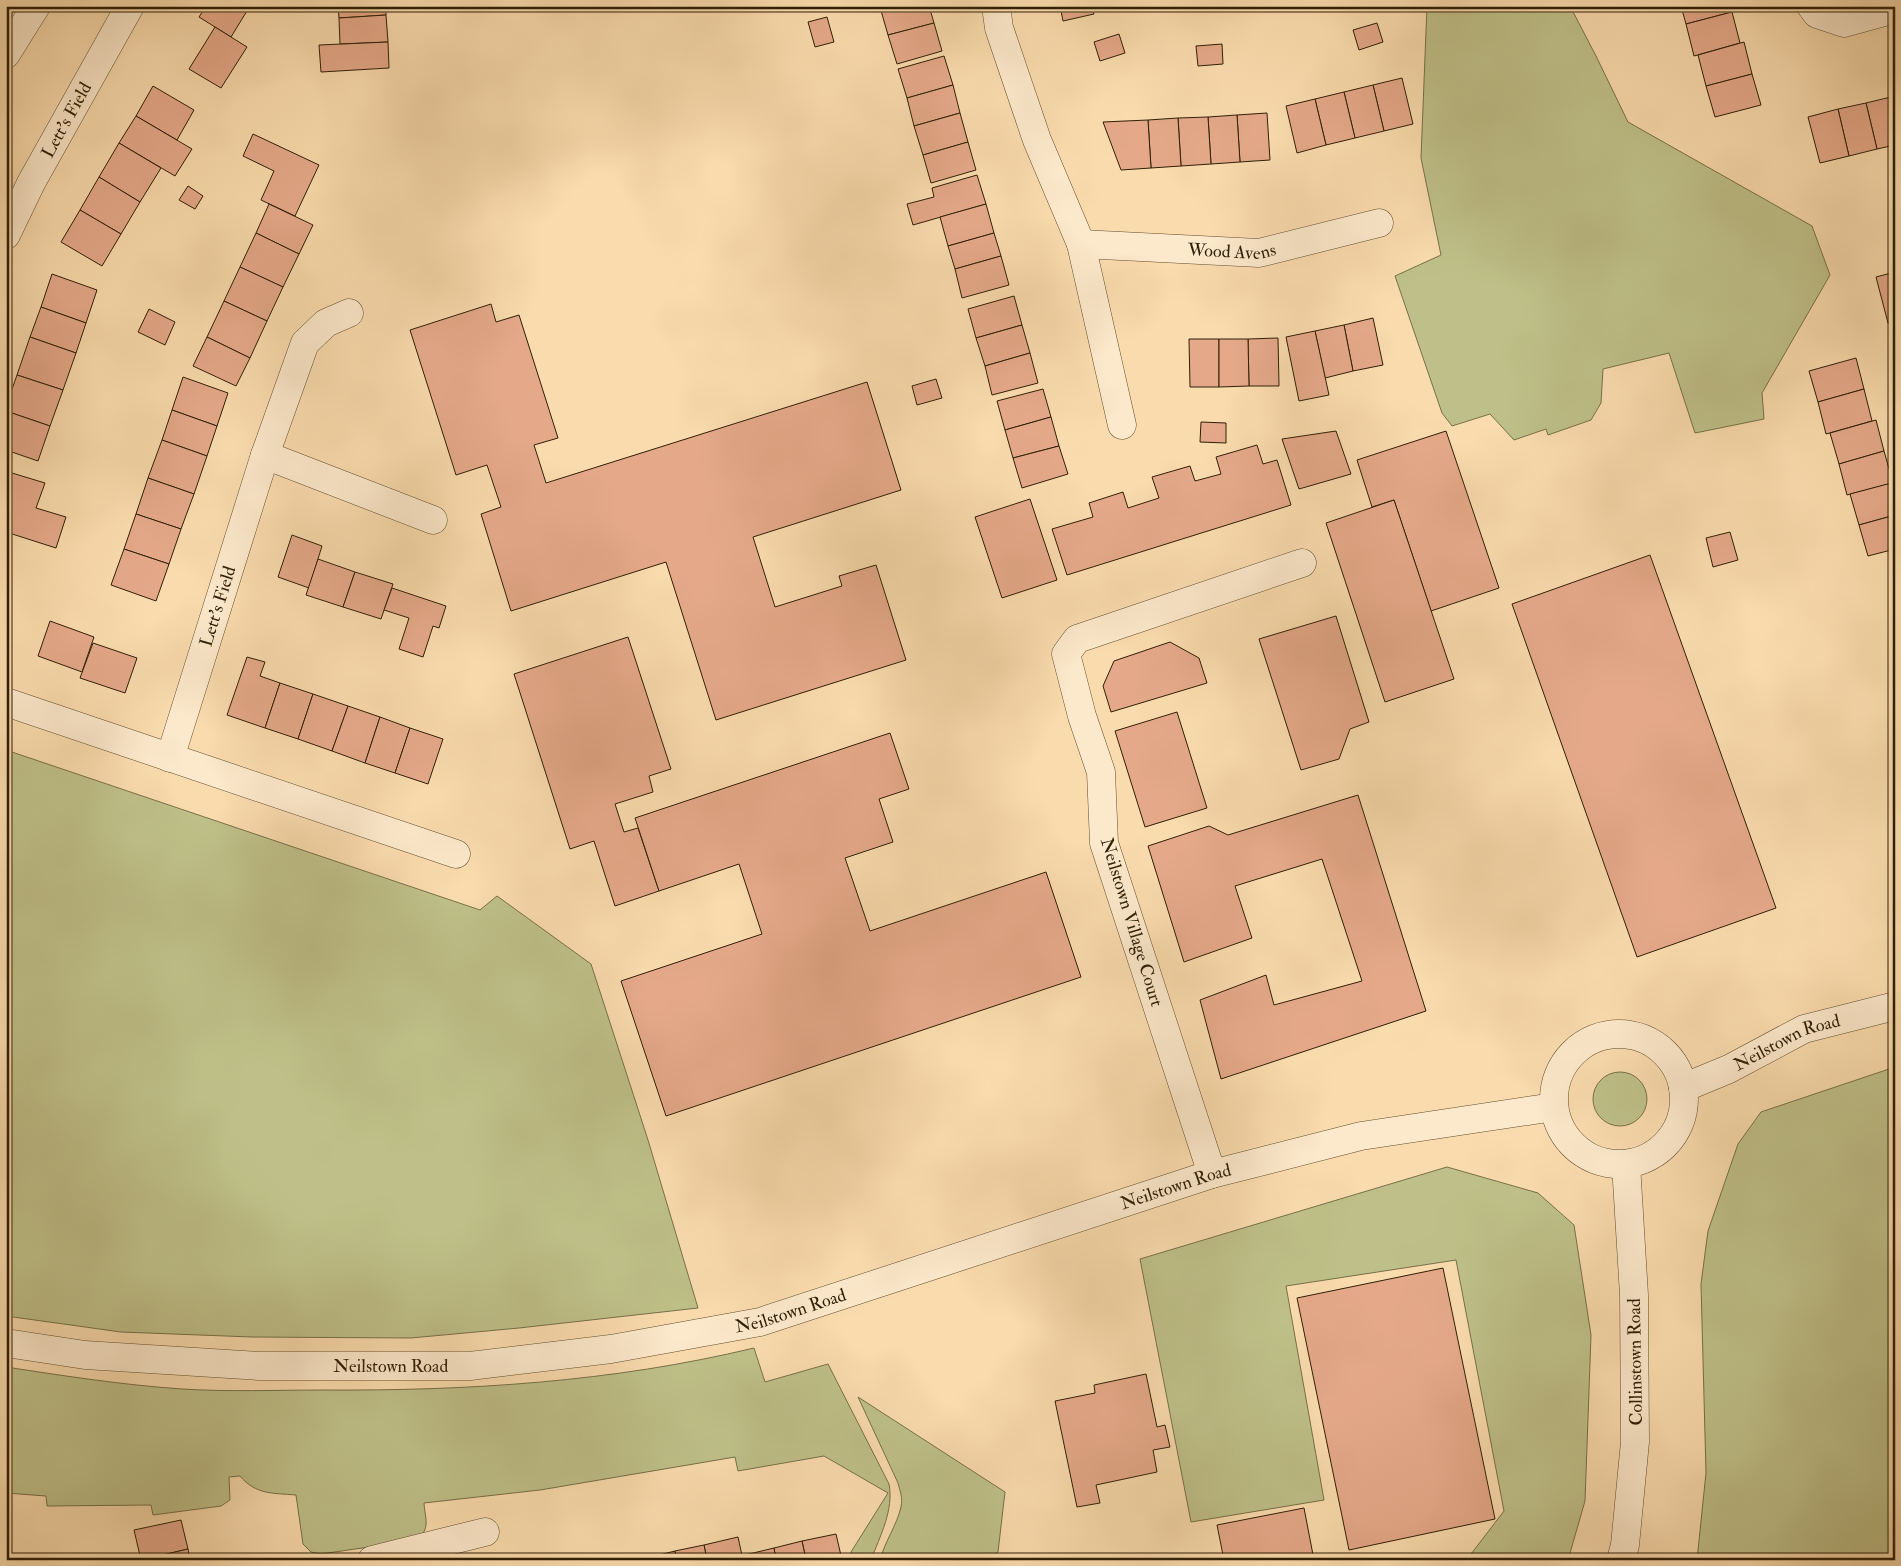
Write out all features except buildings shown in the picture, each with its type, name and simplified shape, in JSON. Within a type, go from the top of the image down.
[{"type":"street","points":[[6,54],[36,6]]},
{"type":"street","name":"Lett's Field","points":[[6,235],[31,183],[130,6]]},
{"type":"street","points":[[996,6],[999,28],[1036,140],[1080,244],[1122,425]]},
{"type":"street","points":[[1811,6],[1817,14],[1844,23],[1895,9]]},
{"type":"street","name":"Wood Avens","points":[[1080,244],[1259,253],[1379,223]]},
{"type":"street","name":"Lett's Field","points":[[170,758],[265,455],[305,343],[326,323],[349,313]]},
{"type":"street","points":[[265,455],[433,520]]},
{"type":"street","name":"Neilstown Village Court","points":[[1212,1174],[1104,843],[1101,772],[1082,716],[1066,654],[1077,639],[1302,563]]},
{"type":"street","points":[[6,702],[456,854]]},
{"type":"street","name":"Neilstown Road","points":[[1683,1088],[1730,1069],[1804,1029],[1895,1006]]},
{"type":"street","points":[[1613,1034],[1631,1035],[1644,1039],[1660,1048],[1679,1074],[1683,1088],[1682,1115],[1669,1141],[1651,1156],[1626,1164],[1606,1163],[1596,1160],[1588,1157],[1572,1145],[1560,1129],[1554,1107],[1555,1084],[1561,1068],[1571,1054],[1584,1043],[1600,1036],[1613,1034]]},
{"type":"street","name":"Neilstown Road","points":[[6,1343],[85,1355],[259,1366],[470,1366],[611,1349],[760,1322],[1212,1174],[1361,1136],[1554,1107]]},
{"type":"street","name":"Collinstown Road","points":[[1621,1560],[1625,1545],[1635,1442],[1634,1296],[1626,1164]]},
{"type":"street","points":[[372,1560],[485,1532]]},
{"type":"green space","points":[[1427,6],[1570,6],[1628,122],[1812,226],[1830,275],[1762,393],[1764,419],[1695,433],[1669,353],[1603,369],[1601,403],[1591,420],[1548,435],[1546,429],[1514,440],[1490,414],[1452,426],[1442,413],[1395,276],[1441,255],[1421,158]]},
{"type":"green space","points":[[6,750],[480,910],[497,896],[591,964],[648,1140],[698,1308],[411,1338],[252,1337],[121,1332],[6,1316]]},
{"type":"green space","points":[[1895,1067],[1895,1560],[1697,1560],[1706,1473],[1701,1284],[1708,1231],[1738,1144],[1761,1112]]},
{"type":"green space","points":[[1620,1072],[1630,1074],[1639,1080],[1645,1089],[1647,1099],[1645,1109],[1639,1118],[1630,1124],[1620,1126],[1610,1124],[1601,1118],[1595,1109],[1593,1099],[1595,1089],[1601,1080],[1610,1074]]},
{"type":"green space","points":[[1447,1167],[1538,1193],[1574,1225],[1591,1335],[1585,1501],[1568,1560],[1469,1560],[1468,1558],[1504,1511],[1456,1260],[1286,1286],[1324,1500],[1191,1522],[1140,1259]]},
{"type":"green space","points":[[754,1348],[765,1382],[828,1364],[889,1484],[890,1503],[888,1513],[871,1560],[853,1560],[851,1552],[888,1493],[824,1456],[738,1471],[735,1457],[540,1490],[424,1503],[426,1527],[417,1540],[321,1554],[311,1552],[303,1544],[296,1495],[259,1490],[252,1487],[240,1476],[229,1477],[230,1500],[221,1506],[153,1515],[151,1505],[47,1506],[46,1496],[6,1493],[6,1367],[116,1383],[200,1390],[431,1389],[540,1382],[594,1376],[701,1360]]},
{"type":"green space","points":[[858,1397],[1005,1492],[998,1552],[988,1560],[880,1560],[902,1504],[898,1483]]}]
